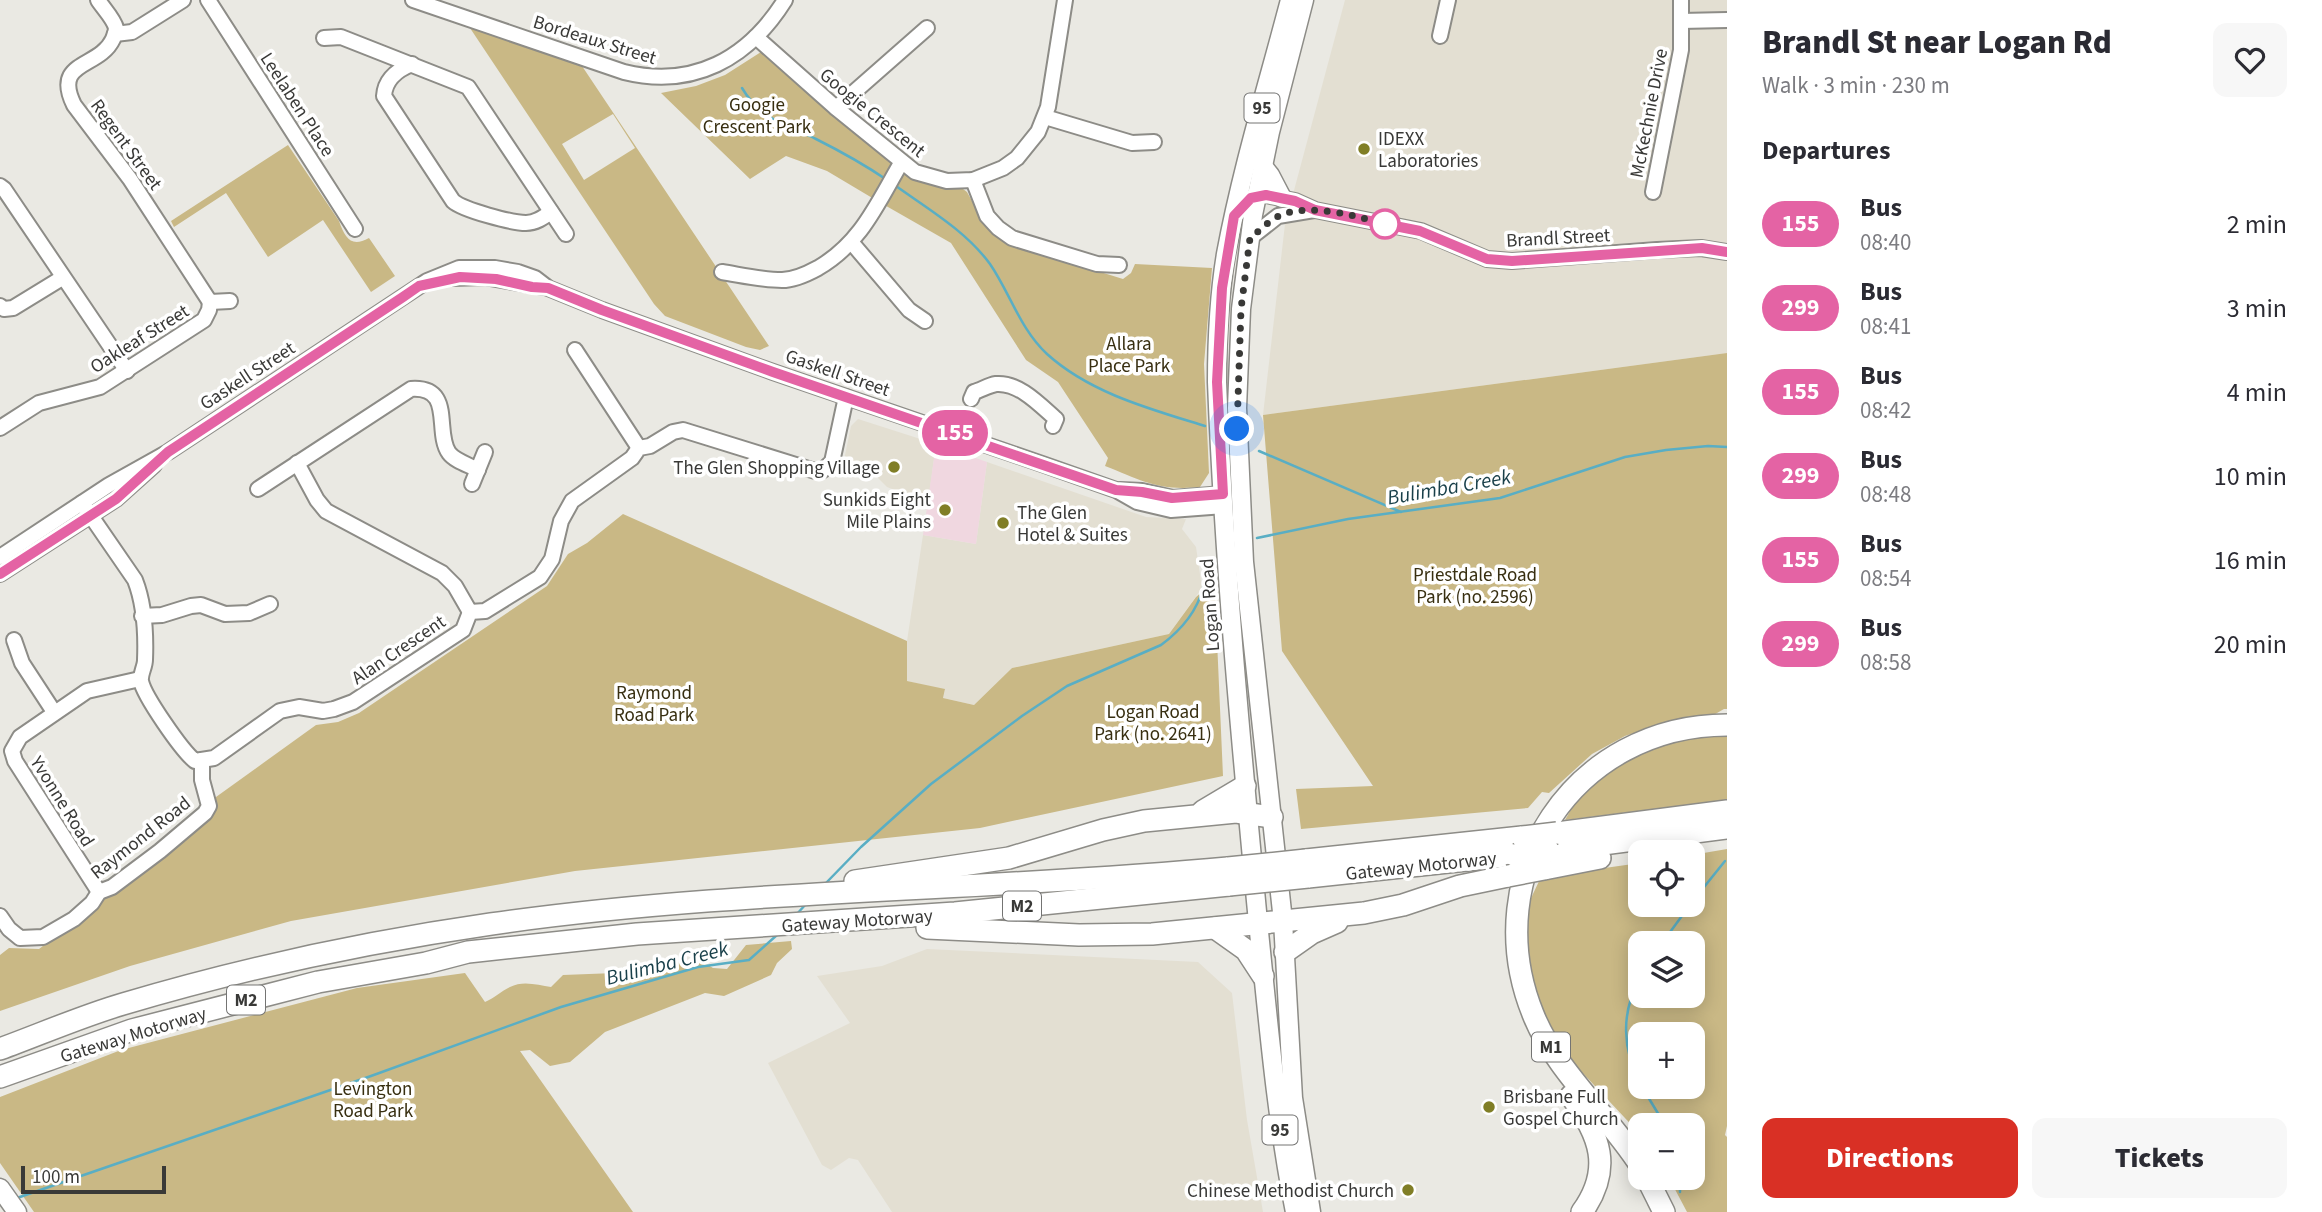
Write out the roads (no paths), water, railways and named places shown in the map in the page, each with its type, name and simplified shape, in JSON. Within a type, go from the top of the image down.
[{"type":"highway","name":"M1","points":[[1628,1148],[1562,1063],[1533,1016],[1518,958],[1519,906],[1528,866],[1538,838],[1556,808],[1591,772],[1618,753],[1648,738],[1690,727],[1727,725]]},
{"type":"highway","points":[[1198,815],[1245,786]]},
{"type":"highway","name":"Gateway Motorway","points":[[1550,851],[1727,811]]},
{"type":"highway","points":[[834,889],[999,860],[1121,825],[1198,815],[1248,813],[1272,817]]},
{"type":"highway","name":"Gateway Motorway","points":[[0,1077],[132,1030],[317,982],[426,963],[468,952],[636,934],[754,927],[813,928],[956,913],[1228,876],[1518,846],[1550,851],[1727,828]]},
{"type":"highway","points":[[813,928],[925,928],[1123,935],[1343,915],[1394,907],[1460,886],[1508,876],[1550,851]]},
{"type":"highway","name":"Gateway Motorway","points":[[0,1049],[121,1004],[251,969],[327,951],[492,924],[650,907],[789,897],[834,889],[1228,876]]},
{"type":"highway","points":[[1519,906],[1509,924],[1508,934],[1512,979],[1520,1010],[1533,1042],[1587,1118],[1598,1143],[1598,1179],[1582,1212]]},
{"type":"highway","points":[[1285,952],[1312,933],[1335,923],[1343,915]]},
{"type":"highway","points":[[1215,928],[1242,946],[1263,976]]},
{"type":"highway","points":[[1653,1190],[1664,1212]]},
{"type":"main road","name":"Logan Road","points":[[1290,0],[1234,216],[1222,288],[1217,343],[1217,395],[1227,502],[1244,562],[1283,921],[1293,1098],[1311,1212]]},
{"type":"main road","name":"Logan Road","points":[[1295,1212],[1282,1141],[1263,976],[1225,531],[1241,309],[1250,238],[1262,165],[1304,0]]},
{"type":"main road","points":[[1262,165],[1282,198]]},
{"type":"main road","points":[[2,1192],[17,1212]]},
{"type":"street","points":[[98,0],[116,27],[115,34],[132,32],[183,0]]},
{"type":"street","name":"Leelaben Place","points":[[208,0],[355,229]]},
{"type":"street","name":"Bordeaux Street","points":[[413,0],[441,5],[646,77],[665,78],[704,70],[738,53],[755,37],[785,0]]},
{"type":"street","name":"Googie Crescent","points":[[755,37],[901,163],[929,177],[947,181],[973,180],[995,172],[1017,158],[1028,146],[1045,117],[1065,0]]},
{"type":"street","points":[[1440,36],[1448,0]]},
{"type":"street","name":"McKechnie Drive","points":[[1653,192],[1681,50],[1681,0]]},
{"type":"street","points":[[1681,20],[1727,20]]},
{"type":"street","points":[[836,108],[927,28]]},
{"type":"street","name":"Regent Street","points":[[115,34],[109,47],[72,72],[67,82],[68,92],[74,105],[130,179],[210,302]]},
{"type":"street","points":[[324,38],[341,37],[468,87],[566,234]]},
{"type":"street","points":[[412,64],[400,69],[384,86],[384,96],[453,201],[464,209],[526,223],[539,220],[551,212]]},
{"type":"street","points":[[1045,117],[1132,143],[1154,142]]},
{"type":"street","points":[[722,272],[782,280],[793,279],[826,263],[852,243],[901,163]]},
{"type":"street","points":[[973,180],[987,216],[1012,238],[1097,264],[1119,265]]},
{"type":"street","points":[[0,186],[127,371]]},
{"type":"street","points":[[1234,216],[1257,195]]},
{"type":"street","name":"Brandl Street","points":[[1257,195],[1282,198],[1315,210],[1420,231],[1487,259],[1512,261],[1702,248],[1727,252]]},
{"type":"street","name":"Brandl Street","points":[[1250,238],[1279,216],[1315,210]]},
{"type":"street","points":[[852,243],[909,310],[925,321]]},
{"type":"street","name":"Gaskell Street","points":[[0,557],[82,503],[168,452],[419,286],[448,271],[474,267],[518,272],[535,278],[548,288],[602,310],[1116,490],[1137,502],[1161,509],[1227,502]]},
{"type":"street","points":[[0,306],[4,309],[13,308],[62,278]]},
{"type":"street","points":[[210,302],[230,301]]},
{"type":"street","name":"Oakleaf Street","points":[[0,428],[39,403],[100,387],[127,371],[204,320],[210,302]]},
{"type":"street","points":[[575,350],[639,448]]},
{"type":"street","points":[[971,399],[974,392],[994,384],[1010,387],[1026,393],[1056,419],[1053,426]]},
{"type":"street","points":[[258,489],[401,393],[411,389],[421,388],[430,392],[441,407],[448,452],[475,477],[485,452]]},
{"type":"street","name":"Alan Crescent","points":[[202,760],[214,758],[280,711],[299,707],[323,711],[353,702],[463,629],[470,612],[485,611],[540,577],[552,559],[561,521],[572,501],[632,458],[639,448],[650,446],[673,432],[683,430],[815,471],[824,470],[830,466],[835,450],[846,397]]},
{"type":"street","name":"Gaskell Street","points":[[0,574],[134,485],[168,452]]},
{"type":"street","points":[[297,463],[317,500],[326,510],[442,573],[455,586],[470,612]]},
{"type":"street","name":"Gaskell Street","points":[[1116,490],[1227,502]]},
{"type":"street","points":[[82,503],[135,580],[141,593],[145,659],[141,679],[147,693],[186,753],[195,761],[202,760]]},
{"type":"street","points":[[142,616],[162,615],[191,606],[201,606],[225,614],[249,613],[270,604]]},
{"type":"street","points":[[14,640],[22,663],[54,712]]},
{"type":"street","name":"Yvonne Road","points":[[99,892],[15,761],[12,751],[15,743],[54,712],[87,691],[141,679]]},
{"type":"street","name":"Raymond Road","points":[[0,916],[9,929],[20,937],[43,937],[74,919],[92,903],[99,892],[111,887],[150,858],[205,813],[209,806],[202,780],[202,760]]},
{"type":"waterway","points":[[742,88],[749,99],[766,114],[834,148],[887,180]]},
{"type":"waterway","points":[[896,186],[970,241],[990,264],[1022,322],[1038,344],[1064,368],[1122,398],[1205,426]]},
{"type":"waterway","name":"Bulimba Creek","points":[[1257,538],[1348,519],[1500,498],[1625,457],[1666,450],[1727,447]]},
{"type":"waterway","points":[[1259,451],[1401,512]]},
{"type":"waterway","name":"Bulimba Creek","points":[[825,884],[861,847],[931,784],[1022,716],[1067,686],[1161,645],[1181,627],[1197,605],[1204,585],[1204,561],[1209,559]]},
{"type":"waterway","points":[[1705,886],[1725,861]]},
{"type":"waterway","name":"Bulimba Creek","points":[[796,915],[806,904]]},
{"type":"waterway","points":[[1671,931],[1681,917]]},
{"type":"waterway","name":"Bulimba Creek","points":[[17,1198],[371,1076],[561,1007],[698,967],[749,960],[777,935]]},
{"type":"waterway","points":[[1628,1049],[1626,1032],[1629,1008]]},
{"type":"waterway","points":[[1649,1099],[1658,1113]]},
{"type":"place","name":"IDEXX Laboratories","points":[[1364,149]]},
{"type":"place","name":"The Glen Shopping Village","points":[[894,467]]},
{"type":"place","name":"Sunkids Eight Mile Plains","points":[[945,510]]},
{"type":"place","name":"The Glen Hotel & Suites","points":[[1003,523]]},
{"type":"place","name":"Brisbane Full Gospel Church","points":[[1489,1107]]},
{"type":"place","name":"Chinese Methodist Church","points":[[1408,1190]]},
{"type":"park label","name":"Googie Crescent Park","points":[[757,115]]},
{"type":"park label","name":"Allara Place Park","points":[[1129,354]]},
{"type":"park label","name":"Priestdale Road Park (no. 2596)","points":[[1475,585]]},
{"type":"park label","name":"Raymond Road Park","points":[[654,703]]},
{"type":"park label","name":"Logan Road Park (no. 2641)","points":[[1153,722]]},
{"type":"park label","name":"Levington Road Park","points":[[373,1099]]}]
